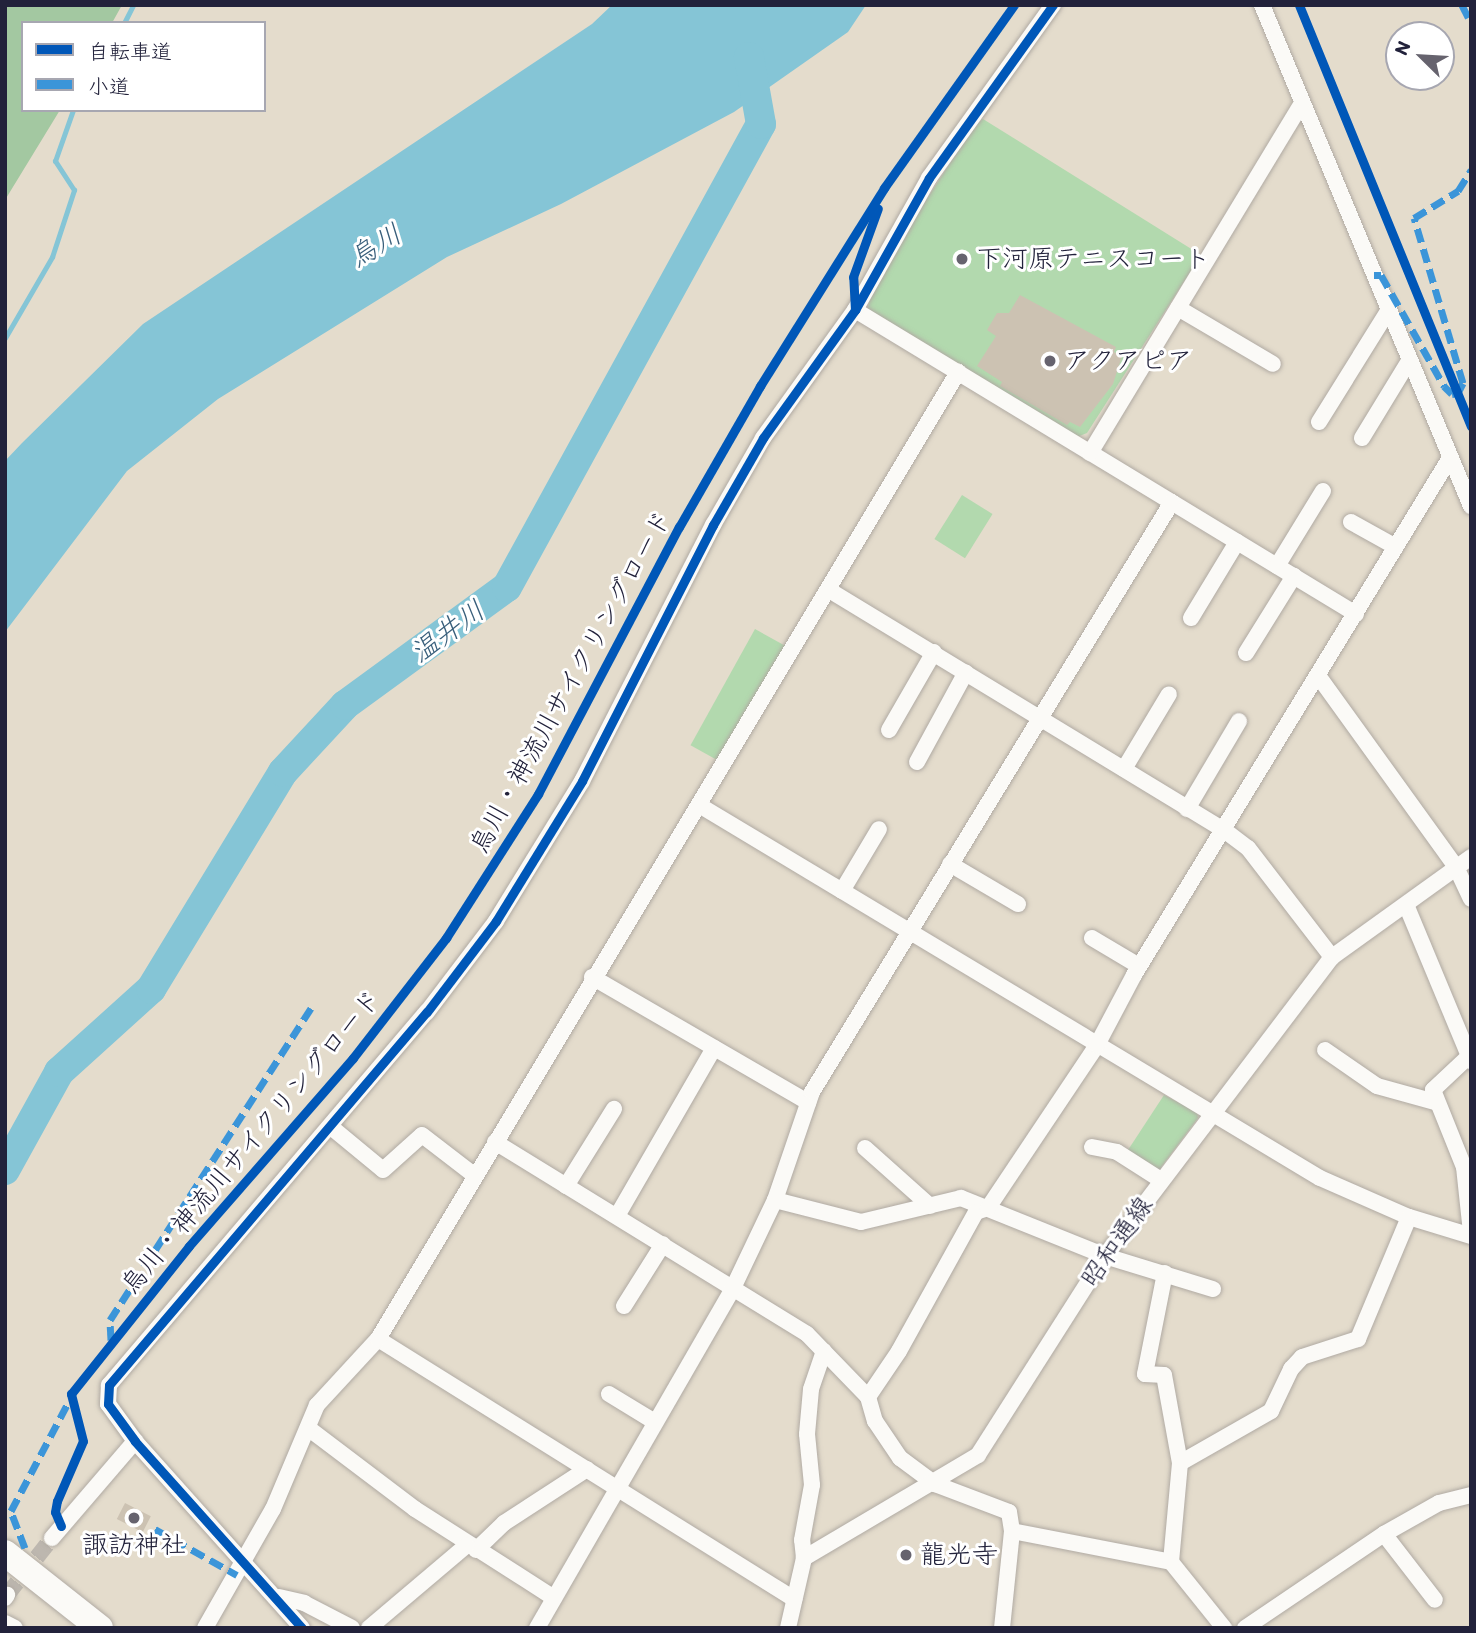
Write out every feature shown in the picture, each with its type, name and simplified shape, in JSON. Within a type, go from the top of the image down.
[{"type":"main road","points":[[5,1553],[100,1628]]},
{"type":"street","points":[[302,1628],[279,1597],[135,1441],[108,1404],[108,1385],[331,1127],[467,962],[522,881],[582,781],[713,525],[763,438],[855,310],[867,282],[929,178],[1053,5]]},
{"type":"street","points":[[1262,5],[1471,506]]},
{"type":"street","points":[[1090,453],[1302,103]]},
{"type":"street","points":[[1178,308],[1273,364]]},
{"type":"street","points":[[855,310],[1356,614]]},
{"type":"street","points":[[1319,422],[1388,311]]},
{"type":"street","points":[[1362,438],[1409,362]]},
{"type":"street","points":[[205,1628],[245,1561],[317,1405],[378,1339],[592,977],[699,805],[958,373]]},
{"type":"street","points":[[868,1397],[900,1351],[976,1212],[988,1208],[1097,1045],[1139,966],[1319,677],[1450,458]]},
{"type":"street","points":[[1277,566],[1323,491]]},
{"type":"street","points":[[537,1628],[620,1489],[655,1422],[733,1288],[775,1200],[808,1102],[1172,502]]},
{"type":"street","points":[[1351,522],[1396,547]]},
{"type":"street","points":[[1191,618],[1237,542]]},
{"type":"street","points":[[1246,653],[1294,576]]},
{"type":"street","points":[[829,590],[1041,716],[1224,830],[1248,848],[1332,957]]},
{"type":"street","points":[[889,730],[934,652]]},
{"type":"street","points":[[917,762],[966,671]]},
{"type":"street","points":[[1319,677],[1457,867],[1471,899]]},
{"type":"street","points":[[1124,769],[1169,694]]},
{"type":"street","points":[[1186,808],[1240,721]]},
{"type":"street","points":[[699,805],[1209,1115],[1320,1178],[1409,1217],[1471,1234],[1464,1167],[1434,1102],[1433,1090],[1469,1059],[1407,906]]},
{"type":"street","points":[[842,891],[879,829]]},
{"type":"street","name":"昭和通線","points":[[804,1558],[934,1484],[978,1455],[1105,1256],[1209,1115],[1332,957],[1471,858]]},
{"type":"street","points":[[950,864],[1018,904]]},
{"type":"street","points":[[1092,938],[1139,966]]},
{"type":"street","points":[[592,977],[808,1102]]},
{"type":"street","points":[[617,1216],[715,1048]]},
{"type":"street","points":[[1325,1050],[1377,1086],[1434,1102]]},
{"type":"street","points":[[566,1186],[614,1109]]},
{"type":"street","points":[[331,1127],[383,1170],[422,1135],[474,1175]]},
{"type":"street","points":[[495,1142],[785,1317],[824,1351],[868,1397],[889,1444],[934,1484],[1009,1512],[1013,1531],[1002,1628]]},
{"type":"street","points":[[1093,1147],[1117,1152],[1161,1180]]},
{"type":"street","points":[[865,1148],[930,1206]]},
{"type":"street","points":[[775,1200],[861,1222],[961,1198],[1105,1256],[1213,1289]]},
{"type":"street","points":[[1181,1462],[1271,1411],[1291,1368],[1302,1357],[1358,1339],[1409,1217]]},
{"type":"street","points":[[624,1306],[663,1244]]},
{"type":"street","points":[[1165,1273],[1145,1374],[1164,1375],[1181,1462],[1171,1562]]},
{"type":"street","points":[[378,1339],[794,1599]]},
{"type":"street","points":[[788,1628],[804,1558],[802,1540],[812,1485],[807,1434],[811,1389],[824,1351]]},
{"type":"street","points":[[609,1394],[655,1422]]},
{"type":"street","points":[[308,1428],[472,1547],[554,1598]]},
{"type":"street","points":[[52,1538],[135,1441]]},
{"type":"street","points":[[369,1628],[504,1523],[587,1469]]},
{"type":"street","points":[[1245,1628],[1384,1534],[1438,1503],[1471,1496]]},
{"type":"street","points":[[1013,1531],[1171,1562],[1224,1628]]},
{"type":"street","points":[[1384,1534],[1435,1600]]},
{"type":"street","points":[[279,1597],[304,1603],[352,1628]]},
{"type":"street","points":[[5,1623],[15,1628]]},
{"type":"green space","points":[[5,5],[122,5],[113,21],[21,21],[21,112],[59,112],[5,200]]},
{"type":"green space","points":[[983,119],[1201,255],[1087,433],[1077,437],[868,309],[872,284],[974,126]]},
{"type":"green space","points":[[962,495],[993,514],[965,558],[934,539]]},
{"type":"green space","points":[[755,629],[787,647],[723,763],[691,745]]},
{"type":"green space","points":[[1164,1095],[1197,1112],[1198,1118],[1159,1170],[1128,1150]]},
{"type":"water","name":"烏川","points":[[612,5],[866,5],[848,32],[734,112],[561,204],[447,257],[218,399],[127,471],[5,632],[5,461],[22,443],[143,324],[592,24]]},
{"type":"building","name":"アクアピア","points":[[1020,295],[1116,347],[1114,352],[1122,356],[1113,384],[1080,427],[1070,422],[1067,425],[1000,386],[1002,382],[977,366],[996,336],[987,330],[997,313],[1009,313]]},
{"type":"building","name":"諏訪神社","points":[[125,1503],[151,1516],[143,1532],[117,1519]]},
{"type":"waterway","points":[[125,21],[133,5]]},
{"type":"waterway","name":"温井川","points":[[5,1170],[59,1072],[151,989],[283,772],[345,705],[507,587],[761,124],[749,57]]},
{"type":"waterway","points":[[5,338],[52,257],[74,190],[55,161],[72,112]]},
{"type":"tunnel","points":[[7,1595],[52,1538]]},
{"type":"marked path","points":[[1462,5],[1471,23]]},
{"type":"marked path","points":[[1374,275],[1381,275],[1444,386],[1452,394],[1458,393],[1463,383],[1414,218],[1458,191],[1471,170]]},
{"type":"marked path","points":[[111,1340],[110,1320],[311,1008]]},
{"type":"marked path","points":[[25,1548],[11,1511],[69,1401]]},
{"type":"marked path","points":[[155,1529],[237,1575]]},
{"type":"cycle path","name":"烏川・神流川サイクリングロード","points":[[61,1526],[55,1512],[57,1501],[83,1441],[71,1394],[189,1246],[353,1058],[446,938],[538,794],[679,527],[760,386],[884,188],[1014,5]]},
{"type":"cycle path","points":[[302,1628],[135,1441],[108,1404],[109,1385],[427,1012],[496,921],[582,781],[713,525],[763,438],[855,310],[929,178],[1053,5]]},
{"type":"cycle path","points":[[1299,5],[1471,426]]},
{"type":"cycle path","points":[[855,310],[853,277],[878,208]]},
{"type":"place","name":"下河原テニスコート","points":[[962,259]]},
{"type":"place","name":"アクアピア","points":[[1050,361]]},
{"type":"place","name":"諏訪神社","points":[[134,1518]]},
{"type":"place","name":"龍光寺","points":[[906,1555]]}]
